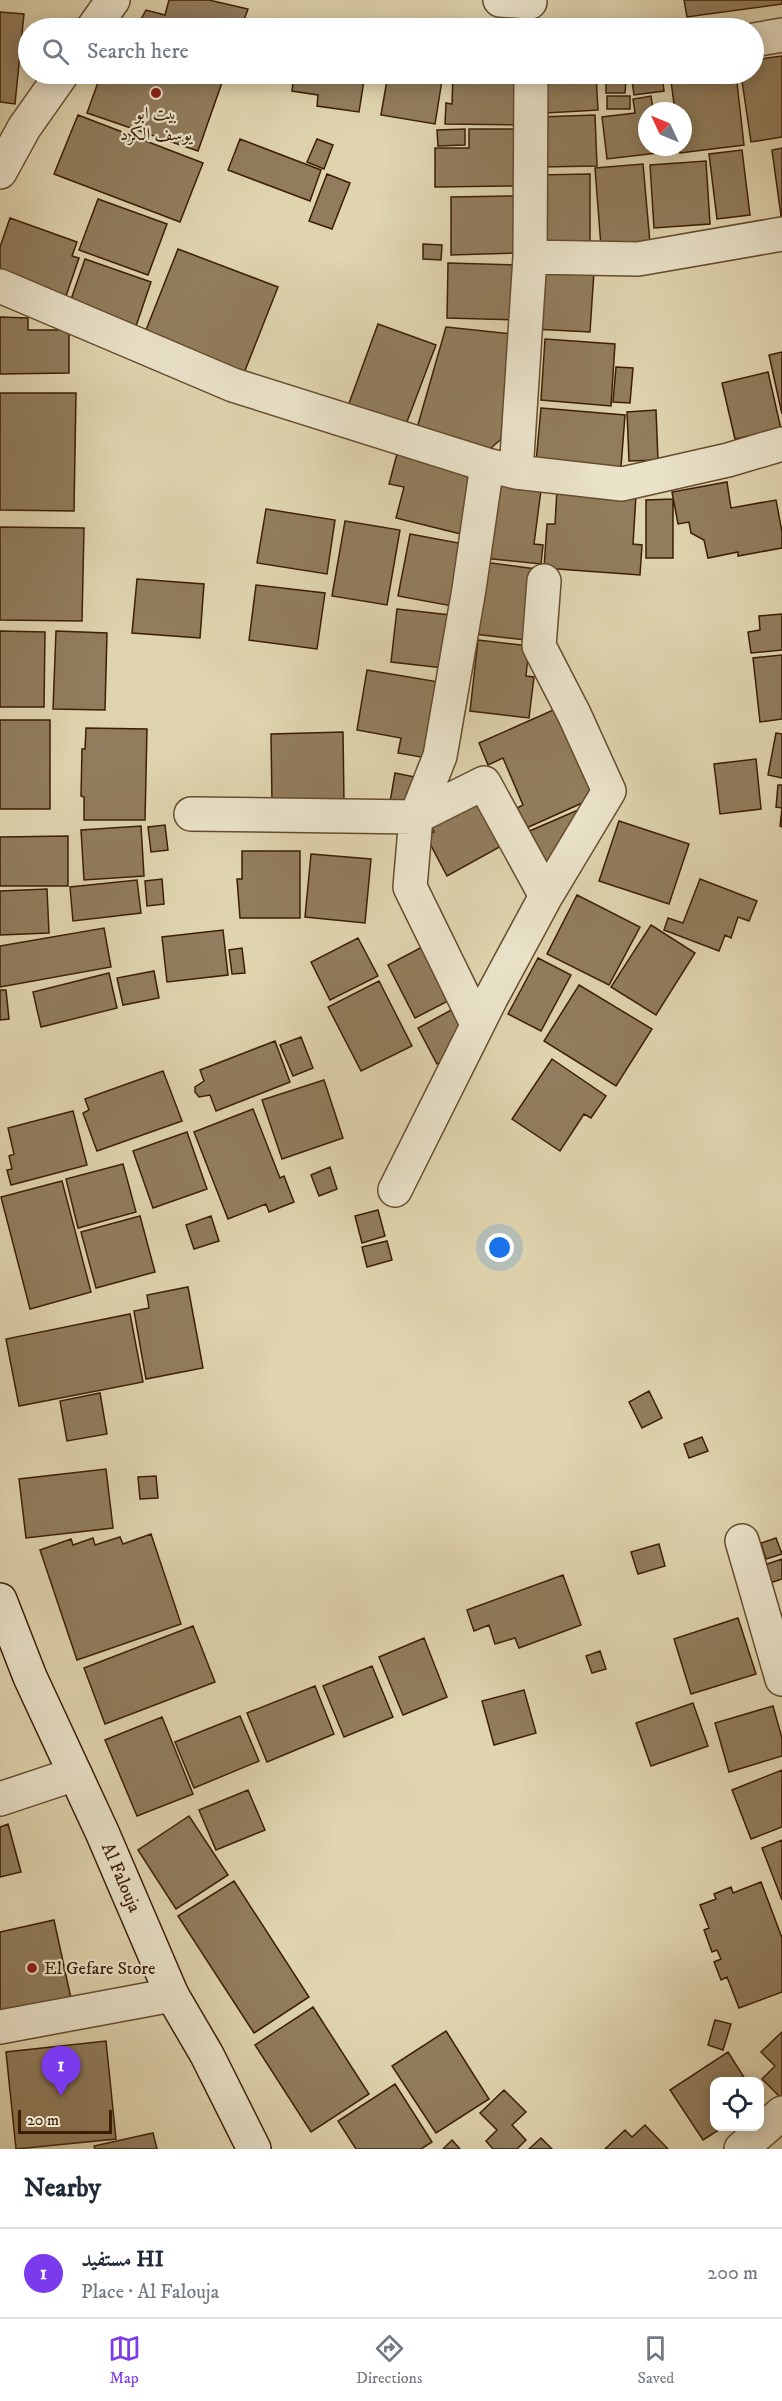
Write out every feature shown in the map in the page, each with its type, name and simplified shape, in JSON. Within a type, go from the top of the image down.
[{"type":"street","points":[[100,18],[113,0]]},
{"type":"street","points":[[764,38],[782,35]]},
{"type":"street","points":[[0,172],[24,128],[55,84]]},
{"type":"street","points":[[477,1024],[410,887],[416,818],[440,756],[469,590],[501,468],[530,257],[531,84]]},
{"type":"street","points":[[530,257],[638,259],[782,234]]},
{"type":"street","points":[[0,286],[233,385],[501,468],[622,484],[728,460],[782,444]]},
{"type":"street","points":[[395,1190],[477,1024],[546,896],[609,791],[574,714],[539,646],[544,581]]},
{"type":"street","points":[[191,814],[416,818],[484,783],[546,896]]},
{"type":"street","points":[[742,1541],[782,1679]]},
{"type":"street","name":"Al Falouja","points":[[0,1600],[30,1677],[172,1995],[207,2055],[254,2149]]},
{"type":"street","points":[[0,1799],[75,1774]]},
{"type":"street","points":[[0,2027],[172,1995]]},
{"type":"street","points":[[741,2149],[782,2113]]},
{"type":"building","points":[[169,0],[209,0],[248,9],[245,18],[142,18],[146,10],[165,15]]},
{"type":"building","points":[[684,0],[782,0],[782,4],[687,17]]},
{"type":"building","points":[[0,12],[24,14],[24,18],[18,18],[18,74],[15,104],[0,102]]},
{"type":"building","points":[[782,56],[782,137],[751,142],[742,84],[764,84],[764,59]]},
{"type":"building","name":"بيت ابو يوسف الكرد","points":[[97,84],[221,84],[198,151],[87,113]]},
{"type":"building","points":[[293,84],[363,84],[359,112],[317,106],[318,95],[292,91]]},
{"type":"building","points":[[386,84],[441,84],[435,124],[381,115]]},
{"type":"building","points":[[453,84],[520,84],[520,125],[445,124],[446,103],[452,104]]},
{"type":"building","points":[[541,84],[597,84],[598,110],[546,113]]},
{"type":"building","points":[[606,84],[626,84],[625,93],[606,93]]},
{"type":"building","points":[[632,84],[663,84],[664,91],[634,95]]},
{"type":"building","points":[[671,84],[737,84],[744,145],[692,152],[692,102],[674,102]]},
{"type":"building","points":[[607,96],[630,96],[630,109],[607,109]]},
{"type":"building","points":[[651,96],[652,102],[638,102],[638,155],[607,159],[602,117],[635,113],[633,99]]},
{"type":"building","points":[[78,115],[203,163],[180,222],[54,174]]},
{"type":"building","points":[[595,115],[597,166],[540,167],[539,117]]},
{"type":"building","points":[[465,129],[465,145],[438,146],[437,130]]},
{"type":"building","points":[[469,129],[516,129],[517,186],[435,187],[435,148],[469,148]]},
{"type":"building","points":[[240,139],[321,170],[310,201],[228,170]]},
{"type":"building","points":[[317,139],[333,145],[324,169],[307,162]]},
{"type":"building","points":[[782,148],[782,223],[772,150]]},
{"type":"building","points":[[742,150],[750,215],[717,219],[709,154]]},
{"type":"building","points":[[706,161],[710,224],[654,228],[650,165]]},
{"type":"building","points":[[643,164],[650,243],[601,247],[595,168]]},
{"type":"building","points":[[327,174],[350,183],[332,229],[309,221]]},
{"type":"building","points":[[590,174],[590,252],[536,252],[537,175]]},
{"type":"building","points":[[516,196],[517,253],[451,255],[451,197]]},
{"type":"building","points":[[98,199],[167,224],[148,275],[79,250]]},
{"type":"building","points":[[10,218],[77,242],[72,256],[79,258],[65,299],[0,276],[0,247]]},
{"type":"building","points":[[423,244],[442,245],[441,260],[423,259]]},
{"type":"building","points":[[178,249],[278,287],[244,373],[144,335]]},
{"type":"building","points":[[85,259],[151,282],[134,332],[68,308]]},
{"type":"building","points":[[448,263],[519,265],[518,320],[447,318]]},
{"type":"building","points":[[538,268],[594,271],[590,332],[533,329]]},
{"type":"building","points":[[0,317],[28,318],[28,330],[69,330],[69,373],[0,374]]},
{"type":"building","points":[[378,324],[436,345],[405,427],[348,406]]},
{"type":"building","points":[[446,327],[513,334],[508,433],[490,449],[417,428]]},
{"type":"building","points":[[545,339],[615,344],[611,406],[541,400]]},
{"type":"building","points":[[782,352],[782,414],[769,355]]},
{"type":"building","points":[[616,367],[633,368],[630,403],[613,402]]},
{"type":"building","points":[[768,372],[781,429],[735,439],[722,383]]},
{"type":"building","points":[[0,393],[76,393],[74,511],[0,510]]},
{"type":"building","points":[[541,408],[625,415],[620,480],[535,473]]},
{"type":"building","points":[[656,410],[658,460],[629,461],[627,412]]},
{"type":"building","points":[[397,454],[476,473],[461,534],[396,518],[404,487],[389,484]]},
{"type":"building","points":[[727,482],[731,508],[776,500],[782,532],[782,548],[738,556],[738,552],[708,558],[704,540],[691,533],[689,522],[678,524],[672,492]]},
{"type":"building","points":[[492,484],[541,490],[534,544],[543,545],[541,564],[483,558]]},
{"type":"building","points":[[557,489],[636,495],[633,544],[642,545],[640,575],[544,568],[547,524],[555,524]]},
{"type":"building","points":[[673,499],[673,558],[646,558],[646,500]]},
{"type":"building","points":[[266,509],[335,520],[327,574],[257,563]]},
{"type":"building","points":[[345,521],[400,530],[387,605],[332,596]]},
{"type":"building","points":[[0,527],[84,528],[82,621],[0,620]]},
{"type":"building","points":[[410,534],[464,544],[452,606],[398,596]]},
{"type":"building","points":[[483,562],[536,569],[526,640],[474,634]]},
{"type":"building","points":[[137,579],[204,584],[200,638],[132,633]]},
{"type":"building","points":[[256,585],[325,593],[317,649],[249,640]]},
{"type":"building","points":[[397,609],[459,616],[452,669],[391,662]]},
{"type":"building","points":[[782,614],[782,650],[751,653],[748,632],[760,630],[759,616]]},
{"type":"building","points":[[0,631],[45,632],[44,707],[0,707]]},
{"type":"building","points":[[56,631],[107,633],[105,710],[53,709]]},
{"type":"building","points":[[478,640],[529,646],[526,676],[534,677],[529,718],[470,711]]},
{"type":"building","points":[[782,655],[782,719],[760,722],[753,658]]},
{"type":"building","points":[[367,670],[445,683],[432,759],[398,753],[401,738],[357,730]]},
{"type":"building","points":[[560,707],[600,795],[522,830],[513,810],[523,805],[503,758],[488,765],[479,743]]},
{"type":"building","points":[[0,720],[50,720],[50,809],[0,809]]},
{"type":"building","points":[[86,728],[147,729],[145,820],[84,820],[84,797],[81,796],[82,749],[85,749]]},
{"type":"building","points":[[343,732],[344,803],[272,804],[271,734]]},
{"type":"building","points":[[776,733],[782,734],[782,778],[768,775]]},
{"type":"building","points":[[756,759],[761,809],[720,814],[714,764]]},
{"type":"building","points":[[395,773],[420,778],[416,806],[390,802]]},
{"type":"building","points":[[778,785],[782,785],[782,808],[776,807]]},
{"type":"building","points":[[478,796],[505,844],[447,876],[426,836],[434,832],[429,823]]},
{"type":"building","points":[[587,806],[545,878],[525,833]]},
{"type":"building","points":[[619,821],[689,844],[669,904],[599,881]]},
{"type":"building","points":[[165,825],[168,850],[151,852],[148,827]]},
{"type":"building","points":[[141,826],[144,876],[84,880],[81,830]]},
{"type":"building","points":[[68,836],[68,886],[0,886],[0,837]]},
{"type":"building","points":[[242,851],[300,851],[300,918],[240,918],[237,879],[242,879]]},
{"type":"building","points":[[311,854],[371,859],[365,923],[305,917]]},
{"type":"building","points":[[162,879],[164,904],[147,906],[145,881]]},
{"type":"building","points":[[700,879],[757,901],[749,921],[738,917],[731,938],[725,935],[719,951],[664,930],[668,918],[683,923]]},
{"type":"building","points":[[137,880],[141,913],[73,921],[70,887]]},
{"type":"building","points":[[47,889],[49,933],[0,935],[0,891]]},
{"type":"building","points":[[577,895],[640,927],[609,985],[547,954]]},
{"type":"building","points":[[651,925],[695,953],[656,1015],[611,987]]},
{"type":"building","points":[[104,928],[111,967],[0,987],[0,946]]},
{"type":"building","points":[[223,930],[228,975],[167,982],[162,937]]},
{"type":"building","points":[[358,938],[378,976],[330,1000],[311,962]]},
{"type":"building","points":[[422,947],[450,1000],[415,1018],[388,965]]},
{"type":"building","points":[[242,948],[245,973],[232,974],[229,950]]},
{"type":"building","points":[[538,958],[571,975],[541,1031],[508,1014]]},
{"type":"building","points":[[154,971],[159,998],[123,1005],[117,978]]},
{"type":"building","points":[[109,973],[117,1008],[41,1027],[33,992]]},
{"type":"building","points":[[379,981],[412,1046],[361,1071],[328,1007]]},
{"type":"building","points":[[579,985],[652,1029],[616,1086],[544,1041]]},
{"type":"building","points":[[0,990],[6,990],[9,1019],[0,1020]]},
{"type":"building","points":[[455,1008],[468,1031],[455,1054],[437,1064],[418,1028]]},
{"type":"building","points":[[301,1037],[313,1068],[293,1076],[280,1045]]},
{"type":"building","points":[[275,1041],[290,1082],[216,1111],[210,1095],[199,1097],[195,1092],[195,1087],[204,1081],[200,1070]]},
{"type":"building","points":[[552,1059],[606,1096],[591,1118],[584,1114],[560,1151],[512,1119]]},
{"type":"building","points":[[163,1071],[182,1121],[97,1151],[83,1113],[89,1110],[85,1099]]},
{"type":"building","points":[[324,1080],[343,1138],[282,1159],[262,1100]]},
{"type":"building","points":[[253,1109],[280,1178],[284,1176],[294,1202],[269,1212],[266,1204],[228,1219],[194,1132]]},
{"type":"building","points":[[73,1111],[87,1165],[11,1185],[7,1170],[12,1169],[9,1156],[14,1154],[8,1128]]},
{"type":"building","points":[[187,1132],[207,1189],[153,1208],[133,1151]]},
{"type":"building","points":[[123,1164],[136,1212],[78,1228],[66,1179]]},
{"type":"building","points":[[330,1167],[337,1189],[319,1196],[311,1175]]},
{"type":"building","points":[[62,1181],[91,1292],[30,1309],[1,1197]]},
{"type":"building","points":[[378,1210],[385,1236],[362,1243],[355,1216]]},
{"type":"building","points":[[140,1216],[155,1272],[96,1288],[81,1232]]},
{"type":"building","points":[[211,1216],[219,1241],[194,1249],[186,1225]]},
{"type":"building","points":[[387,1241],[392,1260],[367,1267],[362,1247]]},
{"type":"building","points":[[188,1287],[203,1368],[146,1379],[134,1311],[149,1308],[147,1295]]},
{"type":"building","points":[[130,1314],[143,1382],[19,1406],[6,1339]]},
{"type":"building","points":[[649,1391],[662,1418],[642,1428],[629,1402]]},
{"type":"building","points":[[100,1393],[107,1434],[67,1441],[60,1401]]},
{"type":"building","points":[[702,1437],[708,1451],[689,1458],[684,1444]]},
{"type":"building","points":[[106,1469],[113,1528],[26,1538],[19,1479]]},
{"type":"building","points":[[156,1476],[158,1498],[140,1499],[138,1477]]},
{"type":"building","points":[[151,1534],[181,1624],[77,1660],[40,1550],[71,1539],[73,1545],[93,1538],[95,1545],[120,1537],[123,1544]]},
{"type":"building","points":[[776,1538],[782,1554],[766,1559],[761,1543]]},
{"type":"building","points":[[659,1544],[665,1566],[638,1574],[631,1552]]},
{"type":"building","points":[[782,1559],[782,1579],[770,1583],[764,1565]]},
{"type":"building","points":[[563,1575],[581,1625],[519,1648],[515,1638],[495,1644],[489,1625],[474,1631],[467,1610]]},
{"type":"building","points":[[738,1618],[756,1674],[691,1694],[674,1639]]},
{"type":"building","points":[[193,1626],[215,1682],[105,1724],[84,1668]]},
{"type":"building","points":[[424,1638],[447,1697],[403,1715],[379,1657]]},
{"type":"building","points":[[600,1651],[606,1669],[592,1673],[586,1656]]},
{"type":"building","points":[[372,1666],[393,1717],[344,1737],[323,1686]]},
{"type":"building","points":[[315,1686],[334,1734],[267,1762],[247,1713]]},
{"type":"building","points":[[524,1690],[536,1733],[494,1745],[482,1701]]},
{"type":"building","points":[[693,1703],[708,1746],[651,1766],[636,1723]]},
{"type":"building","points":[[773,1706],[782,1738],[782,1756],[729,1772],[715,1723]]},
{"type":"building","points":[[240,1716],[259,1761],[194,1788],[175,1742]]},
{"type":"building","points":[[162,1717],[193,1794],[137,1816],[105,1740]]},
{"type":"building","points":[[782,1770],[782,1827],[751,1839],[732,1790]]},
{"type":"building","points":[[248,1790],[265,1830],[216,1850],[199,1810]]},
{"type":"building","points":[[189,1816],[228,1875],[176,1909],[138,1850]]},
{"type":"building","points":[[8,1824],[21,1872],[0,1877],[0,1827]]},
{"type":"building","points":[[782,1840],[782,1900],[762,1848]]},
{"type":"building","points":[[234,1881],[309,1997],[254,2033],[178,1916]]},
{"type":"building","points":[[761,1882],[782,1938],[782,1992],[739,2008],[727,1977],[721,1980],[714,1962],[721,1959],[717,1950],[712,1952],[704,1930],[709,1928],[700,1905],[716,1899],[714,1894],[731,1887],[733,1893]]},
{"type":"building","name":"El Gefare Store","points":[[54,1920],[72,2003],[0,2011],[0,1932]]},
{"type":"building","points":[[313,2007],[369,2094],[311,2132],[255,2045]]},
{"type":"building","points":[[715,2020],[731,2024],[723,2050],[708,2045]]},
{"type":"building","points":[[446,2031],[489,2099],[436,2133],[392,2066]]},
{"type":"building","points":[[782,2032],[782,2099],[764,2081],[764,2077],[775,2066],[761,2052]]},
{"type":"building","points":[[106,2041],[116,2139],[16,2149],[6,2052]]},
{"type":"building","points":[[728,2052],[744,2077],[710,2077],[710,2131],[717,2131],[703,2140],[670,2090]]},
{"type":"building","points":[[395,2084],[432,2142],[421,2149],[356,2149],[338,2121]]},
{"type":"building","points":[[504,2090],[526,2112],[512,2125],[526,2140],[517,2149],[493,2149],[486,2141],[497,2130],[480,2113]]},
{"type":"building","points":[[645,2125],[668,2149],[605,2149],[625,2130],[632,2137]]},
{"type":"building","points":[[153,2133],[157,2149],[95,2149],[94,2146]]},
{"type":"building","points":[[541,2138],[552,2149],[529,2149]]},
{"type":"building","points":[[452,2140],[460,2149],[443,2149]]},
{"type":"place","name":"بيت ابو يوسف الكرد","points":[[156,93]]},
{"type":"place","name":"El Gefare Store","points":[[32,1968]]},
{"type":"place","name":"مستفيد HI","points":[[61,2096]]}]
